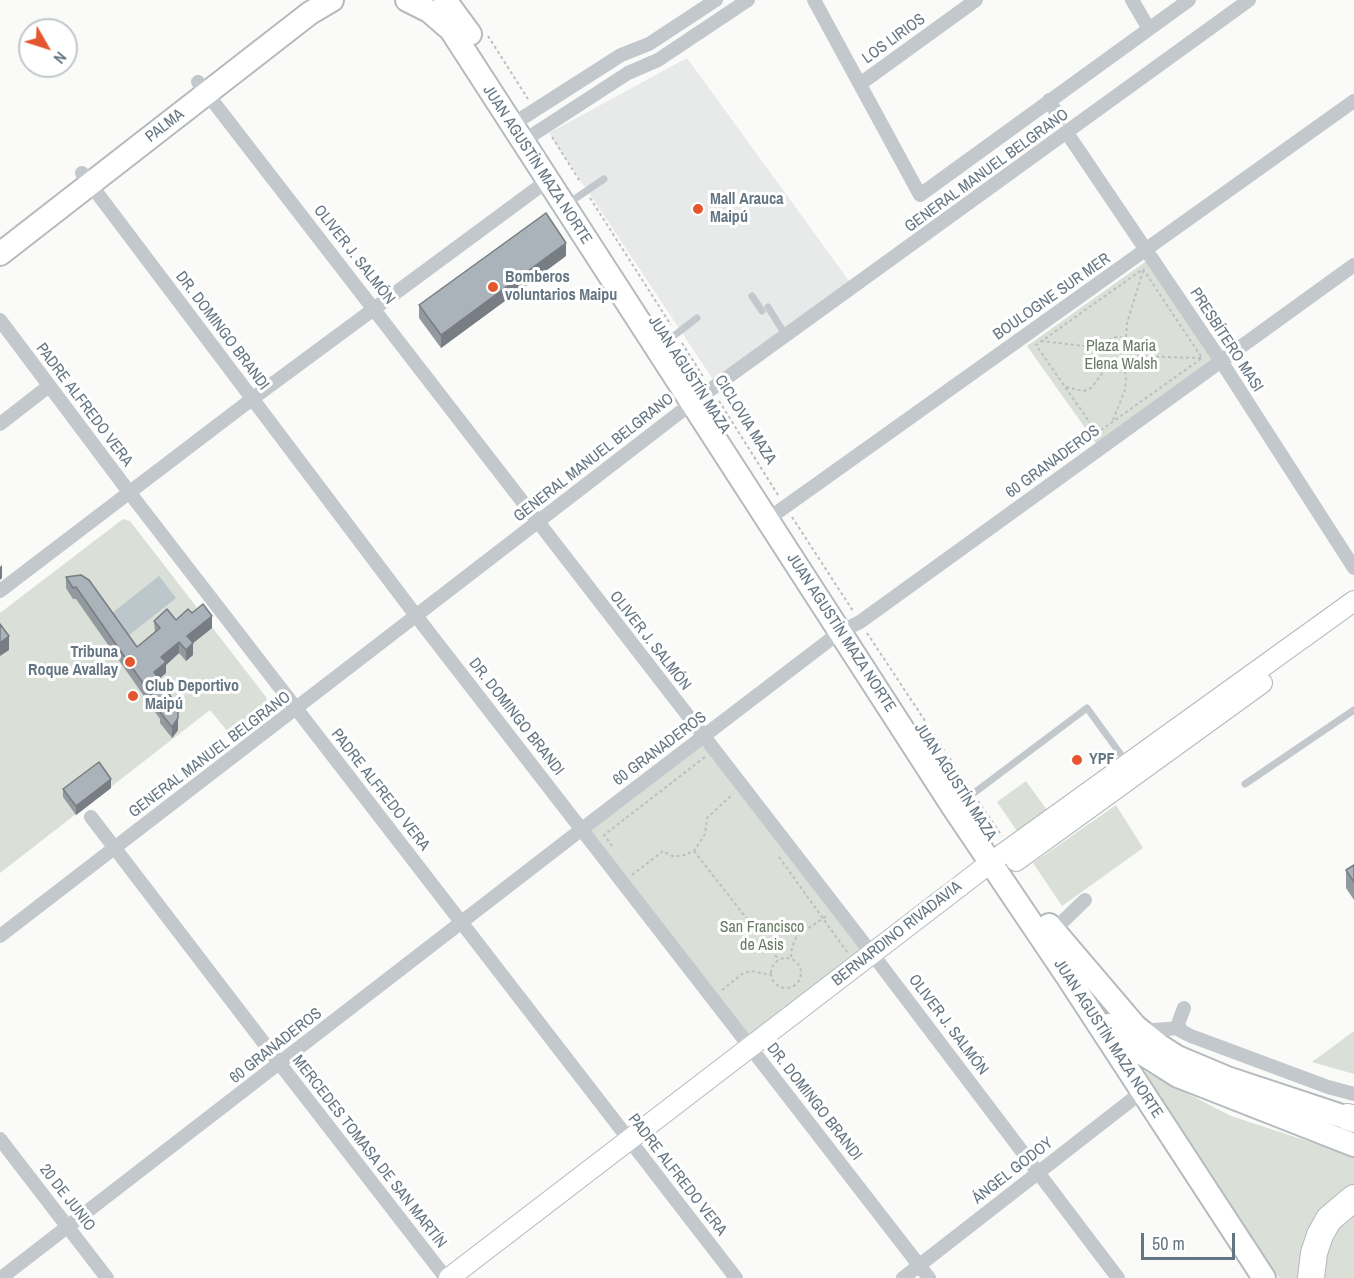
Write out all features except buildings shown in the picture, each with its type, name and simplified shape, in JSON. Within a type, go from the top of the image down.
[{"type":"highway","points":[[1311,1278],[1314,1253],[1320,1235],[1329,1219],[1354,1198]]},
{"type":"main road","name":"PALMA","points":[[0,254],[86,179],[202,88],[304,0]]},
{"type":"main road","name":"PALMA","points":[[202,88],[332,0]]},
{"type":"main road","name":"JUAN AGUSTÍN MAZA NORTE","points":[[407,0],[429,11],[451,30],[547,181],[702,396],[1002,861],[1067,976],[1264,1278]]},
{"type":"main road","points":[[445,0],[473,27]]},
{"type":"main road","name":"JUAN AGUSTÍN MAZA","points":[[473,27],[672,338],[702,396]]},
{"type":"main road","name":"PALMA","points":[[0,237],[86,179]]},
{"type":"main road","name":"JUAN AGUSTÍN MAZA","points":[[851,627],[969,796],[1002,861],[1053,931],[1141,1031],[1177,1057],[1207,1069],[1352,1112]]},
{"type":"main road","points":[[1067,976],[1111,1028],[1143,1054],[1178,1076],[1354,1145]]},
{"type":"street","points":[[534,122],[621,55],[649,44],[716,0]]},
{"type":"street","points":[[534,122],[658,60],[748,0]]},
{"type":"street","points":[[814,0],[920,195],[1189,0]]},
{"type":"street","name":"LOS LIRIOS","points":[[860,84],[976,0]]},
{"type":"street","points":[[1132,0],[1149,29]]},
{"type":"street","name":"GENERAL MANUEL BELGRANO","points":[[0,936],[702,396],[1249,0]]},
{"type":"street","name":"OLIVER J. SALMÓN","points":[[202,88],[876,959],[1118,1278]]},
{"type":"street","points":[[1049,100],[1060,119]]},
{"type":"street","name":"BOULOGNE SUR MER","points":[[777,512],[1354,101]]},
{"type":"street","name":"PRESBÍTERO MASI","points":[[1067,133],[1221,361],[1354,568]]},
{"type":"street","name":"DR. DOMINGO BRANDI","points":[[86,179],[417,617],[929,1278]]},
{"type":"street","points":[[0,591],[252,399],[547,181]]},
{"type":"street","name":"60 GRANADEROS","points":[[1,1278],[703,737],[851,627],[1354,265]]},
{"type":"street","name":"PADRE ALFREDO VERA","points":[[0,320],[129,492],[736,1278]]},
{"type":"street","points":[[0,424],[49,386]]},
{"type":"street","name":"BERNARDINO RIVADAVIA","points":[[1131,770],[1354,601]]},
{"type":"street","name":"BERNARDINO RIVADAVIA","points":[[448,1278],[633,1145],[1002,861],[1354,616]]},
{"type":"street","name":"MERCEDES TOMASA DE SAN MARTÍN","points":[[91,817],[280,1064],[448,1278]]},
{"type":"street","points":[[1053,931],[1085,900]]},
{"type":"street","points":[[1184,1008],[1178,1024],[1181,1031],[1328,1087],[1352,1112]]},
{"type":"street","points":[[1141,1031],[1180,1028]]},
{"type":"street","name":"ÁNGEL GODOY","points":[[903,1278],[1143,1091]]},
{"type":"street","name":"20 DE JUNIO","points":[[0,1139],[107,1278]]},
{"type":"street","name":"BERNARDINO RIVADAVIA","points":[[470,1278],[633,1145]]},
{"type":"lane","points":[[581,195],[604,179]]},
{"type":"lane","points":[[752,296],[786,336]]},
{"type":"lane","points":[[672,338],[697,318]]},
{"type":"lane","points":[[969,796],[1087,708],[1131,770]]},
{"type":"lane","points":[[1245,784],[1354,710]]},
{"type":"path","name":"CICLOVIA MAZA","points":[[473,27],[672,338],[702,396],[851,627],[969,796],[1002,861]]},
{"type":"path","points":[[1126,337],[1127,322],[1143,269]]},
{"type":"path","points":[[1143,269],[1036,345],[1097,433],[1202,358]]},
{"type":"path","points":[[1143,269],[1202,358]]},
{"type":"path","points":[[1132,356],[1132,344],[1126,337],[1117,336],[1105,346],[1103,354],[1110,363],[1120,364],[1132,356],[1202,358]]},
{"type":"path","points":[[1041,341],[1104,350]]},
{"type":"path","points":[[1065,386],[1083,391],[1091,388],[1110,363]]},
{"type":"path","points":[[1113,422],[1125,390],[1124,363]]},
{"type":"path","points":[[616,850],[604,835],[707,756]]},
{"type":"path","points":[[633,873],[663,851],[672,856],[682,856],[694,851],[705,834],[706,818],[734,794]]},
{"type":"path","points":[[694,851],[778,960]]},
{"type":"path","points":[[775,851],[849,954]]},
{"type":"path","points":[[790,957],[797,936],[823,918]]},
{"type":"path","points":[[790,957],[797,961],[802,975],[796,983],[782,988],[776,984],[771,975],[773,965],[778,960],[790,957]]},
{"type":"path","points":[[726,996],[722,990],[742,974],[751,971],[771,975]]},
{"type":"path","points":[[796,983],[802,991]]},
{"type":"shaded area","name":"Mall Arauca Maipú","points":[[687,58],[852,285],[716,384],[549,133]]},
{"type":"shaded area","points":[[159,576],[176,598],[128,636],[111,614]]},
{"type":"green space","name":"Plaza Maria Elena Walsh","points":[[1152,257],[1221,361],[1100,449],[1027,346]]},
{"type":"green space","name":"Club Deportivo Maipú","points":[[123,519],[130,521],[266,697],[268,708],[266,713],[233,738],[210,710],[0,873],[0,613]]},
{"type":"green space","name":"San Francisco de Asis","points":[[703,737],[872,954],[751,1047],[582,829]]},
{"type":"green space","points":[[1026,781],[1047,810],[1017,831],[997,802]]},
{"type":"green space","points":[[1116,805],[1143,848],[1062,906],[1033,863]]},
{"type":"green space","points":[[1354,1031],[1354,1074],[1312,1062]]},
{"type":"green space","points":[[1142,1070],[1231,1116],[1338,1151],[1354,1146],[1354,1278],[1279,1278]]},
{"type":"place","name":"Mall Arauca Maipú","points":[[698,209]]},
{"type":"place","name":"Bomberos voluntarios Maipu","points":[[493,287]]},
{"type":"place","name":"Tribuna Roque Avallay","points":[[130,662]]},
{"type":"place","name":"Club Deportivo Maipú","points":[[133,696]]},
{"type":"place","name":"YPF","points":[[1077,760]]}]
